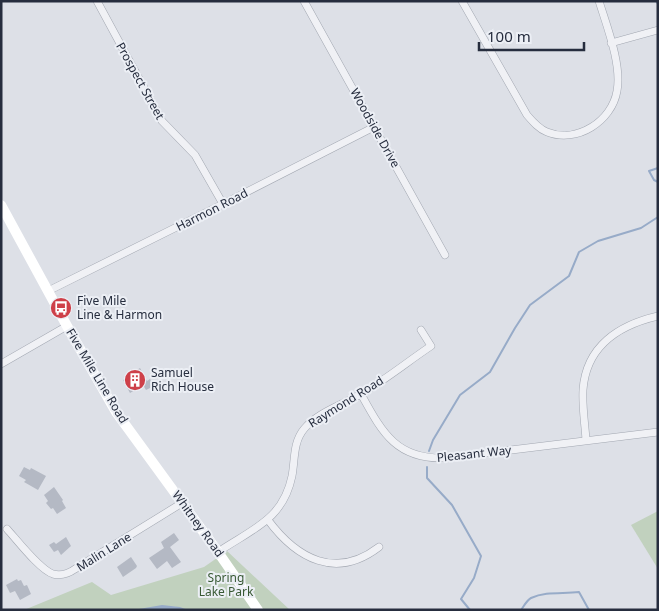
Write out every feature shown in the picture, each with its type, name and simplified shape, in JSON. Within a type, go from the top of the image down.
[{"type":"main road","name":"Five Mile Line Road","points":[[1,205],[104,392],[136,440]]},
{"type":"main road","name":"Whitney Road","points":[[136,440],[258,610]]},
{"type":"street","name":"Prospect Street","points":[[97,1],[162,121],[195,155],[223,204]]},
{"type":"street","name":"Woodside Drive","points":[[304,1],[446,254]]},
{"type":"street","points":[[462,1],[527,115],[535,125],[547,132],[560,136],[585,131],[607,115],[614,103],[617,92],[617,69],[599,1]]},
{"type":"street","points":[[611,43],[658,30]]},
{"type":"street","name":"Harmon Road","points":[[48,291],[374,127]]},
{"type":"street","points":[[586,440],[584,384],[587,368],[596,351],[602,343],[620,329],[658,316]]},
{"type":"street","points":[[1,364],[67,326]]},
{"type":"street","name":"Raymond Road","points":[[218,552],[268,520],[280,507],[287,493],[292,474],[295,448],[300,433],[316,418],[361,394],[431,346],[422,330]]},
{"type":"street","name":"Pleasant Way","points":[[361,394],[378,425],[389,439],[405,451],[425,458],[446,458],[658,432]]},
{"type":"street","name":"Malin Lane","points":[[7,529],[44,570],[53,574],[64,574],[84,564],[182,503]]},
{"type":"street","points":[[268,520],[283,539],[296,550],[313,560],[348,563],[366,556],[379,547]]},
{"type":"green space","points":[[658,511],[658,569],[631,525]]},
{"type":"green space","name":"Spring Lake Park","points":[[227,551],[290,610],[188,610],[166,606],[130,610],[24,610],[92,582],[111,595],[204,567]]},
{"type":"water","points":[[162,605],[188,610],[133,610]]},
{"type":"building","name":"Samuel Rich House","points":[[140,368],[147,381],[150,379],[154,386],[146,390],[143,385],[130,393],[123,380],[135,374],[134,372]]},
{"type":"building","points":[[24,467],[30,470],[31,468],[46,476],[38,490],[24,482],[26,480],[19,476]]},
{"type":"building","points":[[54,487],[66,508],[57,514],[46,503],[48,501],[44,495]]},
{"type":"building","points":[[174,533],[179,540],[170,547],[181,562],[172,568],[167,561],[157,569],[149,558],[164,548],[161,542]]},
{"type":"building","points":[[66,537],[71,546],[61,555],[58,550],[54,552],[49,545],[54,542],[56,544]]},
{"type":"building","points":[[131,557],[137,566],[123,577],[117,567]]},
{"type":"building","points":[[17,579],[18,581],[21,580],[24,586],[27,585],[31,594],[20,600],[15,591],[10,593],[6,585]]},
{"type":"waterway","points":[[658,168],[649,171],[654,180],[658,182]]},
{"type":"waterway","points":[[429,451],[433,440],[460,395],[490,372],[530,305],[569,276],[579,252],[598,241],[641,228],[658,217]]},
{"type":"waterway","points":[[427,467],[427,478],[452,505],[481,556],[474,578],[461,599],[470,610]]},
{"type":"waterway","points":[[521,610],[528,600],[537,596],[579,592],[589,610]]},
{"type":"place","name":"Five Mile Line & Harmon","points":[[61,308]]},
{"type":"place","name":"Samuel Rich House","points":[[135,380]]}]
